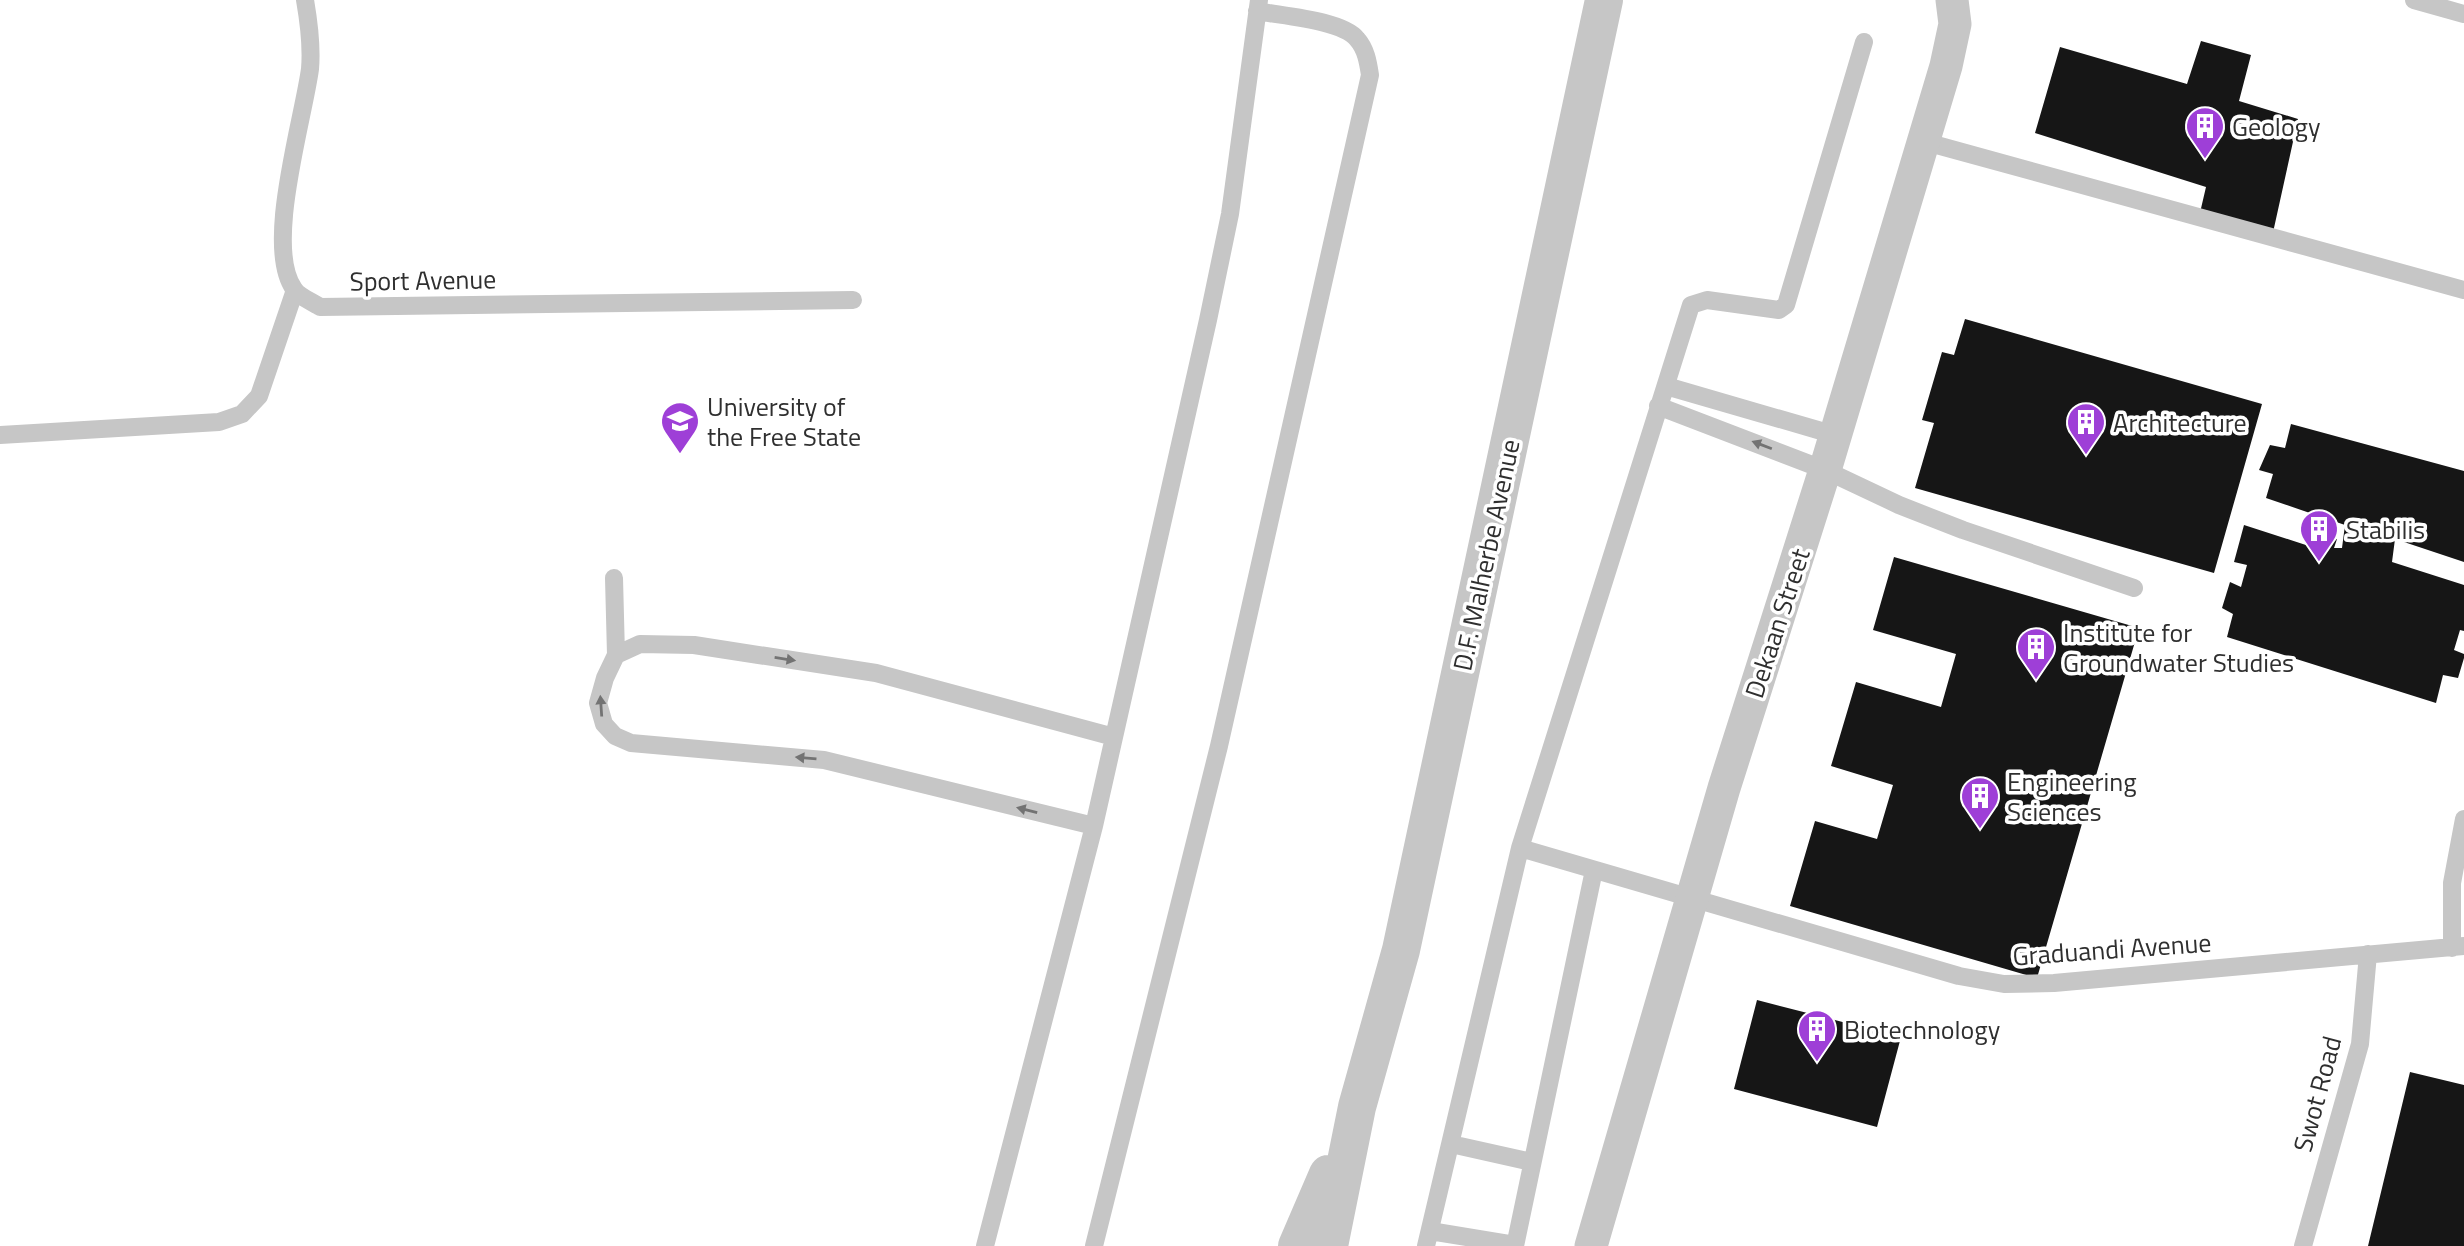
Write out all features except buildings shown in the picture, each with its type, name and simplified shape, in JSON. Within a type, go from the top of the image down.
[{"type":"street","name":"D.F. Malherbe Avenue","points":[[1329,1246],[1357,1107],[1401,950],[1604,0]]},
{"type":"street","name":"Dekaan Street","points":[[1591,1246],[1692,896],[1825,470],[1948,55],[1955,24],[1952,0]]},
{"type":"street","name":"D.F. Malherbe Avenue","points":[[1297,1246],[1357,1107]]},
{"type":"lane","points":[[0,435],[219,422],[242,414],[260,396],[295,290],[284,265],[282,232],[310,67],[310,27],[305,0]]},
{"type":"lane","points":[[2414,0],[2464,14]]},
{"type":"lane","points":[[985,1246],[1094,826],[1230,214],[1258,6],[1339,27],[1357,37],[1366,54],[1370,75],[1219,746],[1094,1246]]},
{"type":"lane","points":[[1594,870],[1515,1246],[1428,1239],[1520,848],[1691,306],[1707,300],[1779,310],[1786,305],[1864,42]]},
{"type":"lane","points":[[1922,141],[2464,290]]},
{"type":"lane","name":"Sport Avenue","points":[[295,290],[320,307],[853,300]]},
{"type":"lane","points":[[1666,386],[1835,435]]},
{"type":"lane","points":[[1658,406],[1825,470],[1899,505],[1963,530],[2134,588]]},
{"type":"lane","points":[[614,578],[616,655],[605,678],[598,703],[600,713],[615,736],[631,743],[824,760],[1094,826]]},
{"type":"lane","points":[[616,655],[640,644],[694,645],[876,673],[1114,737]]},
{"type":"lane","points":[[2458,947],[2452,883],[2464,819]]},
{"type":"lane","name":"Graduandi Avenue","points":[[1520,848],[1959,976],[2004,984],[2053,983],[2458,947]]},
{"type":"lane","name":"Swot Road","points":[[2303,1246],[2360,1044],[2368,954]]},
{"type":"lane","points":[[1451,1144],[1532,1162]]},
{"type":"place","name":"Geology","points":[[2205,160]]},
{"type":"place","name":"University of the Free State","points":[[680,455]]},
{"type":"place","name":"Architecture","points":[[2086,456]]},
{"type":"place","name":"Stabilis","points":[[2319,563]]},
{"type":"place","name":"Institute for Groundwater Studies","points":[[2036,681]]},
{"type":"place","name":"Engineering Sciences","points":[[1980,830]]},
{"type":"place","name":"Biotechnology","points":[[1817,1063]]}]
